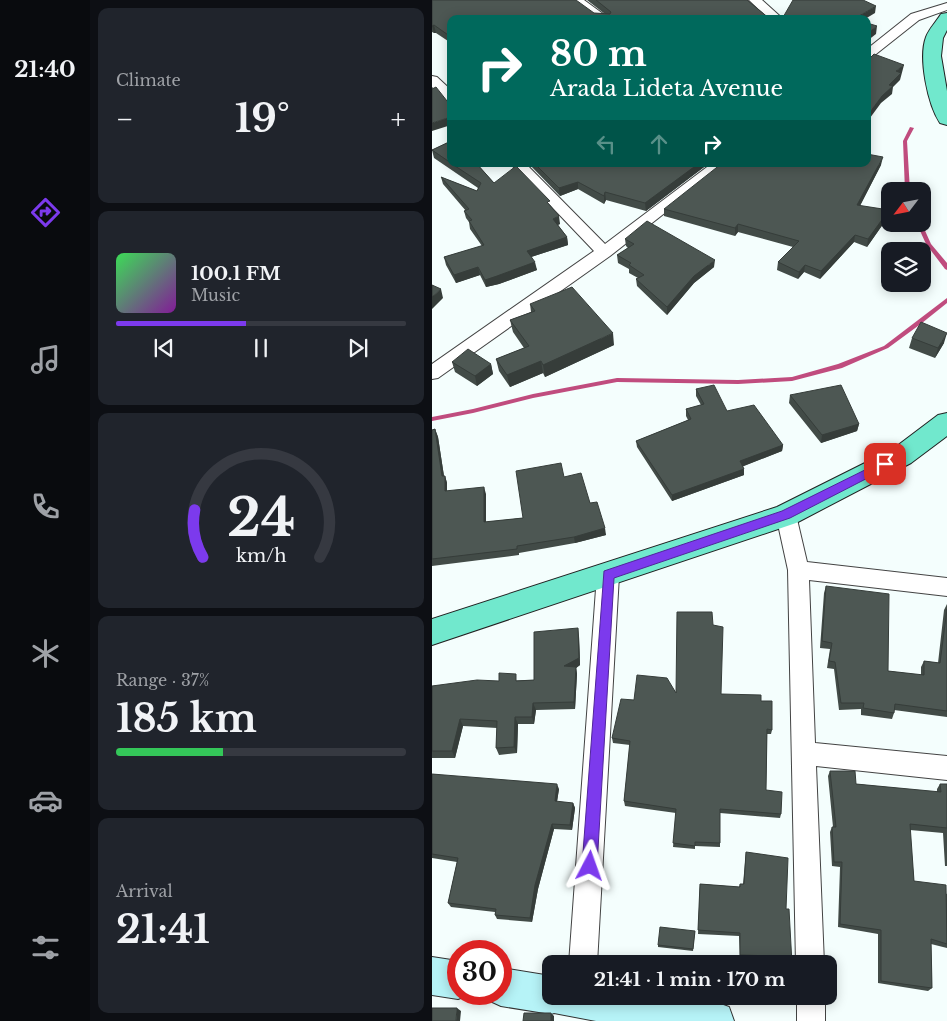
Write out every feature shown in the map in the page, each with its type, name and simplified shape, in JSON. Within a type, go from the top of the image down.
[{"type":"highway","points":[[946,18],[934,38],[933,70],[940,106],[946,119]]},
{"type":"highway","points":[[432,632],[786,515],[902,456],[946,422]]},
{"type":"main road","points":[[432,976],[447,978]]},
{"type":"main road","points":[[512,988],[542,992]]},
{"type":"main road","points":[[628,1005],[715,1021]]},
{"type":"street","points":[[576,0],[592,15]]},
{"type":"street","points":[[755,0],[772,15]]},
{"type":"street","points":[[871,52],[914,17],[946,6]]},
{"type":"street","points":[[432,80],[447,93]]},
{"type":"street","points":[[521,167],[604,252]]},
{"type":"street","points":[[432,373],[604,252],[716,167]]},
{"type":"street","points":[[786,515],[798,570],[810,955]]},
{"type":"street","points":[[798,570],[946,587]]},
{"type":"street","points":[[576,955],[608,575]]},
{"type":"street","points":[[804,753],[946,768]]},
{"type":"street","points":[[811,1005],[811,1021]]},
{"type":"building","points":[[432,0],[576,0],[594,13],[610,14],[611,12],[596,0],[747,0],[765,15],[447,15],[447,34],[434,25],[432,26]]},
{"type":"building","points":[[793,0],[863,0],[876,6],[861,15],[784,15]]},
{"type":"building","points":[[871,24],[877,26],[871,31]]},
{"type":"building","points":[[874,54],[904,65],[896,71],[901,73],[889,85],[893,86],[882,96],[871,111],[871,57]]},
{"type":"building","points":[[436,87],[447,101],[447,118],[432,123],[432,89]]},
{"type":"building","points":[[447,143],[447,160],[432,150]]},
{"type":"building","points":[[871,155],[883,157],[857,205],[881,209],[881,221],[868,239],[855,235],[821,271],[805,265],[799,272],[778,262],[799,241],[738,224],[735,228],[664,209],[717,167],[871,167]]},
{"type":"building","points":[[457,167],[480,167],[494,183],[517,167],[550,201],[547,202],[559,216],[553,219],[567,237],[527,251],[535,262],[497,276],[485,280],[478,267],[454,275],[444,257],[484,245],[469,221],[472,220],[464,211],[469,209],[441,177],[477,191],[481,183]]},
{"type":"building","points":[[538,167],[694,167],[645,203],[605,192],[604,196],[578,182],[559,188]]},
{"type":"building","points":[[647,221],[715,260],[694,276],[667,307],[636,279],[644,275],[629,265],[631,263],[617,255],[634,244],[625,239]]},
{"type":"building","points":[[432,285],[441,289],[432,297]]},
{"type":"building","points":[[572,287],[613,333],[543,365],[541,361],[507,375],[496,359],[529,346],[510,320],[535,311],[530,304]]},
{"type":"building","points":[[921,322],[947,333],[938,348],[912,338]]},
{"type":"building","points":[[468,349],[491,364],[475,376],[452,362]]},
{"type":"building","points":[[714,385],[727,411],[754,405],[783,445],[740,461],[744,469],[672,495],[636,441],[691,419],[686,409],[704,404],[696,389]]},
{"type":"building","points":[[841,385],[859,424],[822,435],[790,395]]},
{"type":"building","points":[[435,429],[442,476],[445,476],[445,491],[484,487],[484,522],[523,518],[516,471],[561,463],[564,477],[581,473],[590,503],[597,502],[605,528],[574,537],[517,546],[517,549],[432,559],[432,430]]},
{"type":"building","points":[[826,586],[889,594],[888,671],[924,675],[924,661],[940,663],[947,609],[947,711],[895,704],[894,713],[863,708],[864,703],[841,703],[835,662],[829,661],[832,643],[822,641]]},
{"type":"building","points":[[677,612],[712,612],[713,625],[723,627],[721,694],[761,695],[761,701],[772,701],[772,730],[767,729],[766,790],[782,792],[781,814],[720,809],[720,843],[695,842],[695,846],[673,843],[676,809],[624,801],[630,741],[612,738],[621,699],[634,700],[637,675],[667,678],[676,693]]},
{"type":"building","points":[[578,628],[579,658],[564,666],[576,667],[574,702],[533,703],[532,717],[515,717],[514,747],[496,748],[497,721],[460,719],[452,751],[432,751],[432,686],[477,680],[499,681],[499,673],[516,674],[516,681],[534,680],[534,632]]},
{"type":"building","points":[[830,771],[855,771],[856,784],[941,792],[940,784],[947,784],[947,828],[910,824],[914,881],[946,885],[947,944],[931,939],[932,988],[881,981],[881,930],[840,924],[842,862],[834,862],[832,827],[836,827]]},
{"type":"building","points":[[432,774],[557,784],[555,801],[573,803],[570,825],[552,824],[535,885],[530,918],[495,915],[496,909],[448,903],[458,858],[432,854]]},
{"type":"building","points":[[746,852],[788,858],[786,909],[789,909],[792,955],[740,955],[740,933],[698,930],[700,884],[740,887],[740,884],[744,884]]},
{"type":"building","points":[[660,927],[695,931],[693,949],[658,945]]},
{"type":"building","points":[[432,1008],[457,1008],[456,1021],[432,1021]]},
{"type":"building","points":[[524,1013],[551,1013],[551,1021],[523,1021]]},
{"type":"waterway","points":[[907,182],[905,141],[912,128]]},
{"type":"waterway","points":[[923,232],[929,244],[947,268]]},
{"type":"waterway","points":[[432,419],[533,396],[617,380],[738,382],[792,379],[840,366],[886,347],[947,300]]},
{"type":"route","points":[[590,866],[608,575],[786,515],[885,464]]}]
